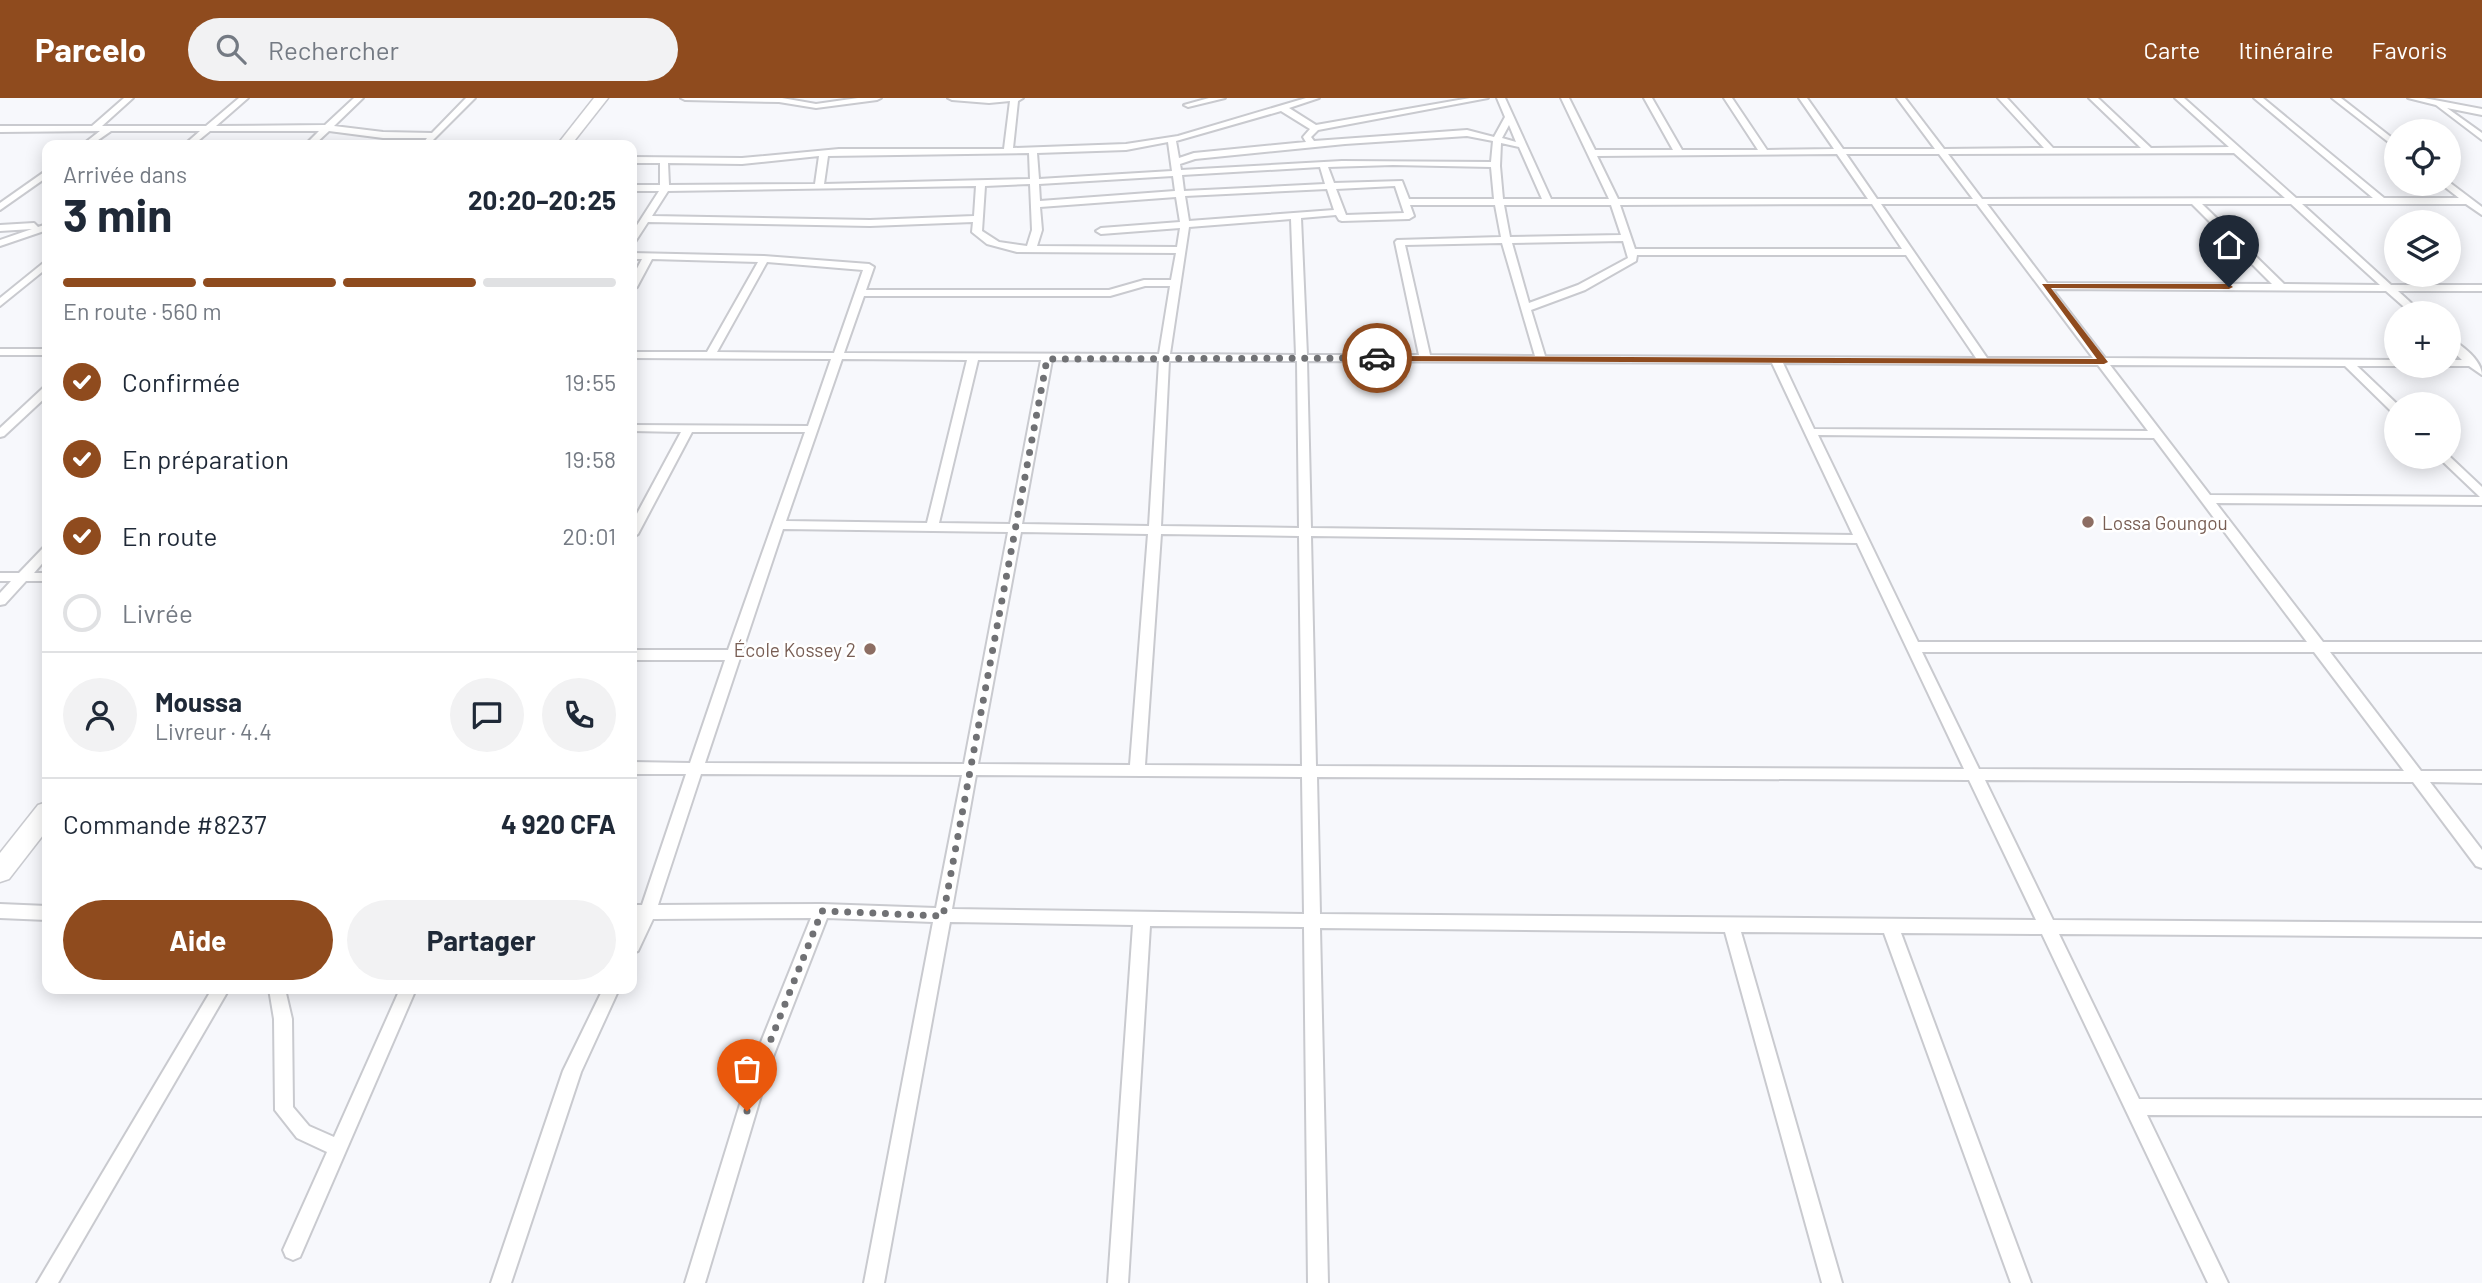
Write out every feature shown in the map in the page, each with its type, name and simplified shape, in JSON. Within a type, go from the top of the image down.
[{"type":"main road","points":[[568,140],[601,98]]},
{"type":"main road","points":[[0,872],[42,818]]},
{"type":"street","points":[[94,129],[129,98]]},
{"type":"street","points":[[194,140],[244,98]]},
{"type":"street","points":[[314,140],[359,98]]},
{"type":"street","points":[[430,140],[471,98]]},
{"type":"street","points":[[685,98],[779,100],[816,106],[877,98]]},
{"type":"street","points":[[952,98],[989,101],[1016,98],[1007,152]]},
{"type":"street","points":[[1188,105],[1221,98]]},
{"type":"street","points":[[637,160],[742,161],[824,153],[1033,152],[1126,147],[1172,140],[1315,98]]},
{"type":"street","points":[[1311,144],[1307,137],[1315,128],[1485,98]]},
{"type":"street","points":[[1500,98],[1547,201]]},
{"type":"street","points":[[1525,308],[1551,301],[1617,270],[1633,259],[1615,202],[1565,98]]},
{"type":"street","points":[[1648,98],[1679,152]]},
{"type":"street","points":[[1728,98],[1764,152]]},
{"type":"street","points":[[1803,98],[1984,361]]},
{"type":"street","points":[[1901,98],[2482,862]]},
{"type":"street","points":[[2002,98],[2050,151]]},
{"type":"street","points":[[2093,98],[2148,150]]},
{"type":"street","points":[[2179,98],[2384,282]]},
{"type":"street","points":[[2258,98],[2382,201]]},
{"type":"street","points":[[2336,98],[2384,136]]},
{"type":"street","points":[[2412,98],[2482,112]]},
{"type":"street","points":[[2436,103],[2482,137]]},
{"type":"street","points":[[1283,108],[1315,128]]},
{"type":"street","points":[[1508,119],[1497,140],[1494,176],[1507,241],[1541,359]]},
{"type":"street","points":[[0,129],[327,128],[383,135],[434,135]]},
{"type":"street","points":[[0,136],[10,129]]},
{"type":"street","points":[[93,140],[109,129]]},
{"type":"street","points":[[1176,162],[1194,156],[1311,144],[1467,133],[1520,145]]},
{"type":"street","points":[[1137,770],[1155,530],[1164,359],[1185,224],[1172,140]]},
{"type":"street","points":[[1345,141],[1350,163]]},
{"type":"street","points":[[1591,153],[2237,150]]},
{"type":"street","points":[[1031,249],[1037,230],[1038,204],[1033,152]]},
{"type":"street","points":[[819,185],[824,153]]},
{"type":"street","points":[[637,232],[665,188],[664,160]]},
{"type":"street","points":[[637,188],[981,183],[1350,163],[1453,162],[1495,165]]},
{"type":"street","points":[[1038,204],[1181,193],[1331,187],[1399,183],[1409,216],[1342,218],[1331,187],[1322,164]]},
{"type":"street","points":[[0,207],[42,177]]},
{"type":"street","points":[[981,183],[977,232],[985,240],[999,246],[1031,249],[1181,250]]},
{"type":"street","points":[[2461,196],[2482,212]]},
{"type":"street","points":[[2194,201],[2281,287]]},
{"type":"street","points":[[1405,202],[2468,201]]},
{"type":"street","points":[[1101,231],[1340,212]]},
{"type":"street","points":[[1296,215],[1302,359],[1318,1283]]},
{"type":"street","points":[[646,219],[870,223],[977,219]]},
{"type":"street","points":[[0,228],[42,226]]},
{"type":"street","points":[[0,243],[42,228]]},
{"type":"street","points":[[1425,358],[1400,243],[1628,238]]},
{"type":"street","points":[[1631,252],[1909,252]]},
{"type":"street","points":[[637,256],[764,259],[870,267],[733,655],[697,768],[640,911],[822,911],[943,916],[1731,925],[2482,930]]},
{"type":"street","points":[[637,278],[649,256]]},
{"type":"street","points":[[710,356],[764,259]]},
{"type":"street","points":[[0,303],[42,267]]},
{"type":"street","points":[[860,293],[1110,293],[1144,283],[1176,283]]},
{"type":"street","points":[[2045,286],[2384,287]]},
{"type":"street","points":[[2389,287],[2482,288]]},
{"type":"street","points":[[2389,287],[2404,301]]},
{"type":"street","points":[[2461,351],[2477,363],[2482,372]]},
{"type":"street","points":[[0,352],[42,352]]},
{"type":"street","points":[[637,355],[1047,359],[1425,358],[2384,363]]},
{"type":"street","points":[[932,527],[973,358]]},
{"type":"street","points":[[874,1283],[1047,359]]},
{"type":"street","points":[[1776,361],[2218,1283]]},
{"type":"street","points":[[2348,363],[2384,398]]},
{"type":"street","points":[[0,434],[42,395]]},
{"type":"street","points":[[637,428],[814,429]]},
{"type":"street","points":[[637,525],[688,429]]},
{"type":"street","points":[[1811,432],[2159,435]]},
{"type":"street","points":[[2456,469],[2482,494]]},
{"type":"street","points":[[2207,499],[2482,501]]},
{"type":"street","points":[[781,525],[1862,539]]},
{"type":"street","points":[[0,601],[42,556]]},
{"type":"street","points":[[0,577],[42,577]]},
{"type":"street","points":[[1914,647],[2482,647]]},
{"type":"street","points":[[637,655],[733,655]]},
{"type":"street","points":[[637,768],[2482,777]]},
{"type":"street","points":[[0,911],[42,913]]},
{"type":"street","points":[[695,1283],[762,1062],[822,911]]},
{"type":"street","points":[[1118,1283],[1142,918]]},
{"type":"street","points":[[1731,925],[1832,1283]]},
{"type":"street","points":[[1890,926],[2021,1283]]},
{"type":"street","points":[[47,1283],[218,994]]},
{"type":"street","points":[[278,994],[283,1019],[284,1110],[303,1132],[338,1148]]},
{"type":"street","points":[[293,1250],[406,994]]},
{"type":"street","points":[[501,1283],[572,1071],[609,994]]},
{"type":"street","points":[[2135,1107],[2482,1108]]},
{"type":"way so far","points":[[747,1111],[762,1062],[822,911],[943,916],[1047,359],[1377,358]]},
{"type":"place","name":"Lossa Goungou","points":[[2088,522]]},
{"type":"place","name":"École Kossey 2","points":[[870,649]]},
{"type":"route","points":[[1377,358],[2104,362],[2045,286],[2229,287]]}]
